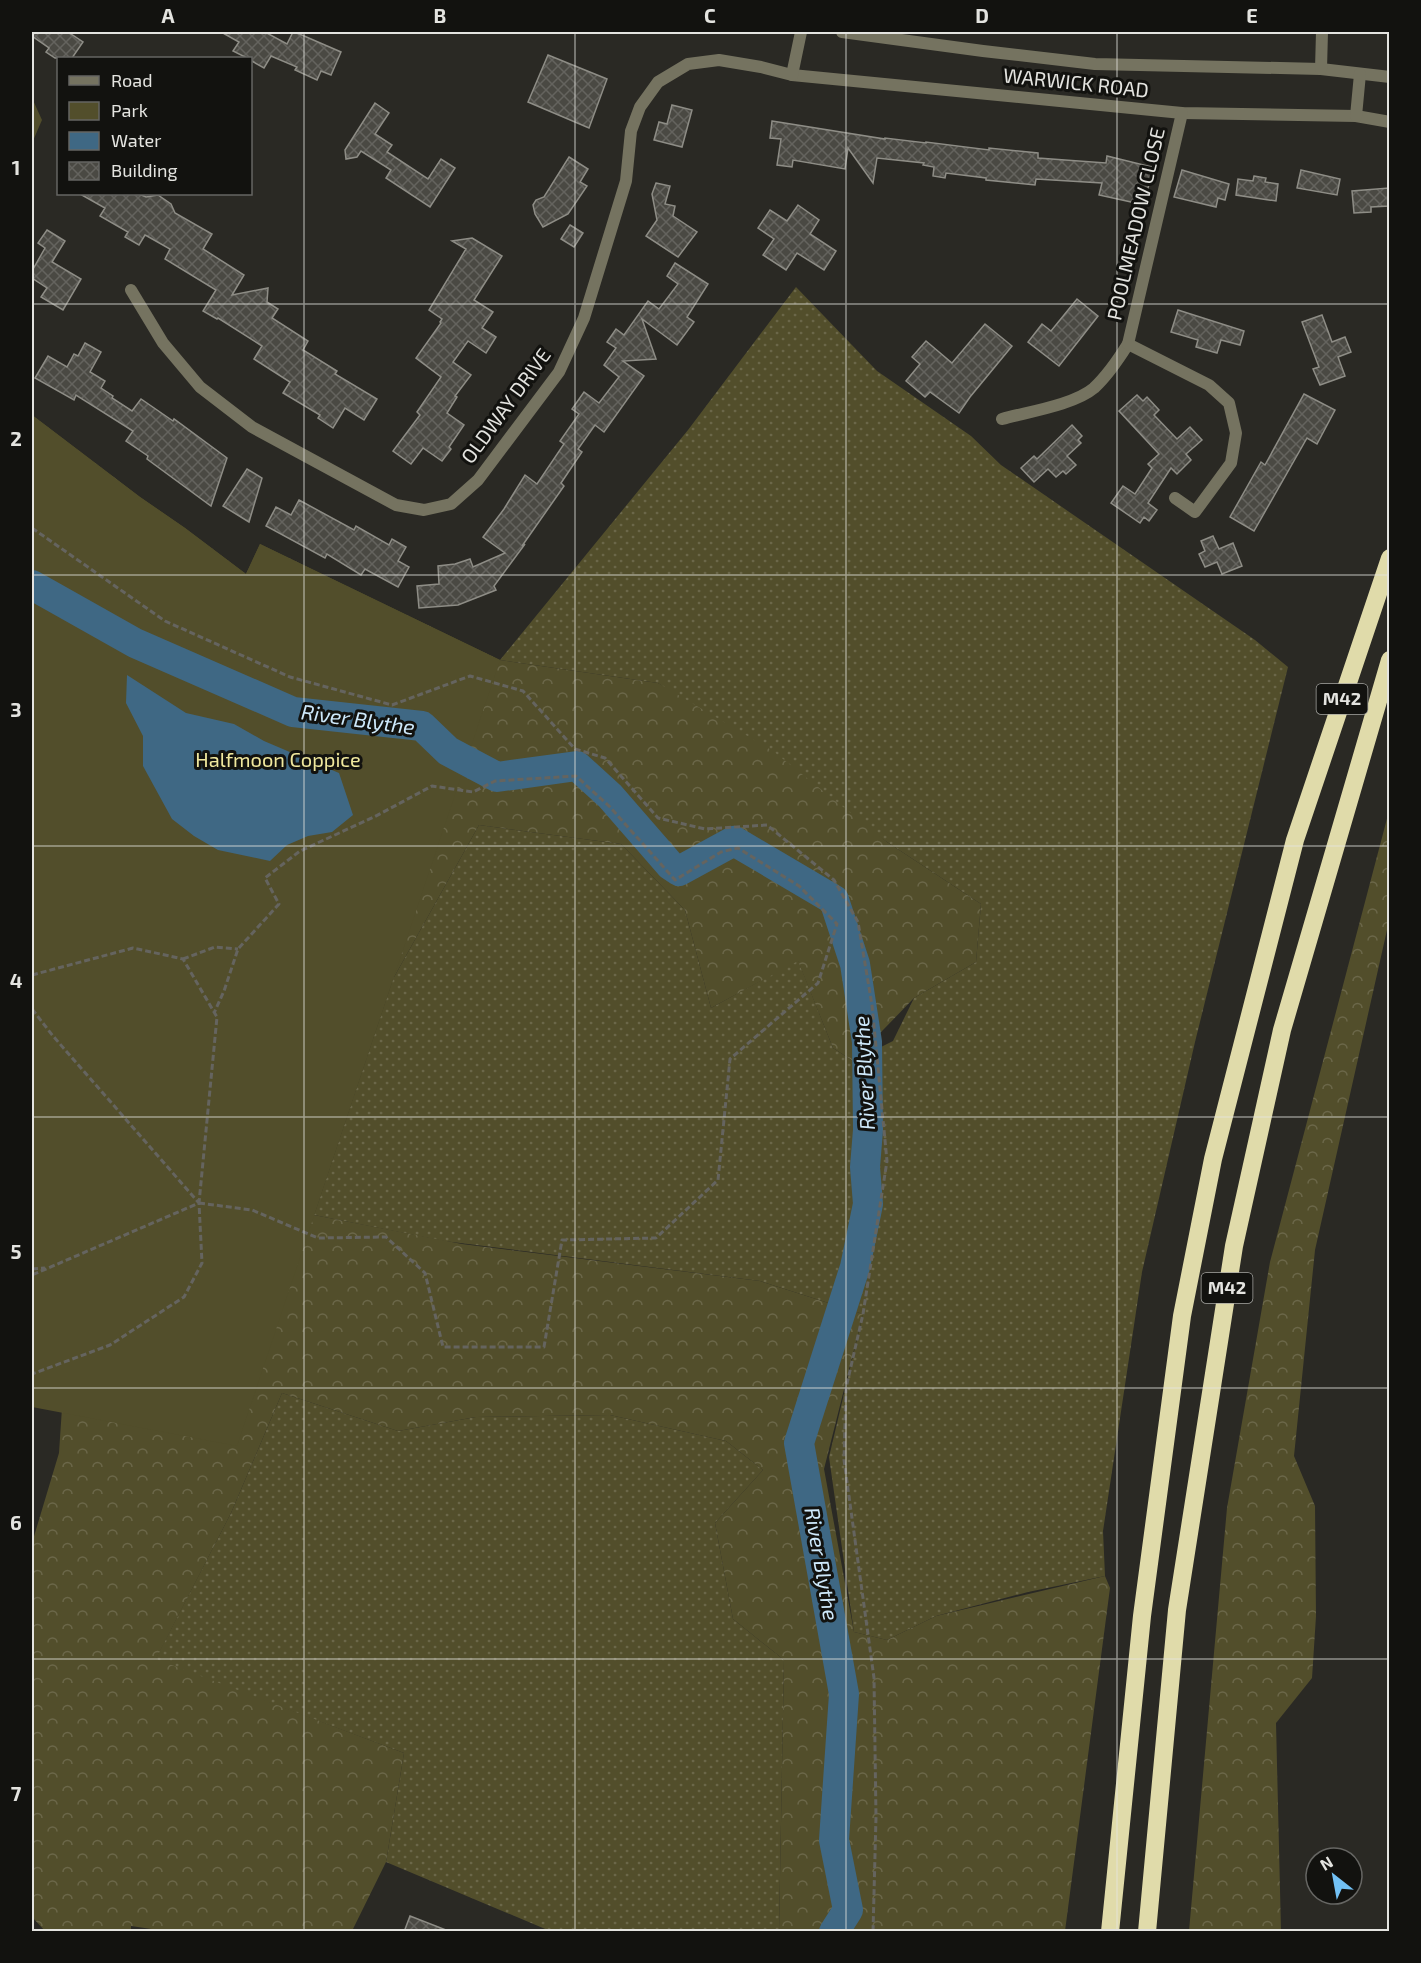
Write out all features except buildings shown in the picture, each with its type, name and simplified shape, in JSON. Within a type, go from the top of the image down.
[{"type":"highway","name":"M42","points":[[1110,1932],[1142,1616],[1182,1316],[1213,1158],[1295,840],[1389,558]]},
{"type":"highway","name":"M42","points":[[1147,1932],[1177,1610],[1234,1246],[1282,1030],[1389,660]]},
{"type":"street","points":[[792,75],[801,32]]},
{"type":"street","name":"WARWICK ROAD","points":[[842,32],[1095,64],[1321,69],[1389,77]]},
{"type":"street","points":[[1321,69],[1322,32]]},
{"type":"street","name":"OLDWAY DRIVE","points":[[131,290],[163,343],[200,387],[252,427],[396,505],[424,510],[451,504],[478,480],[559,372],[584,318],[626,181],[631,131],[640,106],[658,82],[688,64],[719,60],[792,75]]},
{"type":"street","points":[[1356,116],[1360,74]]},
{"type":"street","name":"WARWICK ROAD","points":[[792,75],[1182,113],[1356,116],[1389,122]]},
{"type":"street","name":"POOLMEADOW CLOSE","points":[[1002,419],[1074,399],[1092,389],[1112,369],[1128,344],[1182,113]]},
{"type":"street","name":"POOLMEADOW CLOSE","points":[[1128,344],[1209,385],[1229,403],[1236,433],[1231,463],[1195,512],[1175,498]]},
{"type":"path","points":[[32,528],[165,621],[290,677],[392,705],[470,676],[524,690],[574,749],[605,758],[658,818],[705,829],[767,825],[834,880],[858,922],[872,1005],[887,1161],[863,1314],[846,1388],[844,1460],[874,1678],[876,1817],[873,1932]]},
{"type":"path","points":[[32,1275],[199,1203],[252,1210],[318,1238],[386,1238],[425,1273],[443,1347],[544,1347],[562,1240],[656,1238],[718,1180],[730,1059],[818,983],[837,924],[799,886],[738,848],[721,852],[675,880],[610,807],[576,776],[495,781],[473,792],[432,786],[374,817],[300,851],[265,878],[279,904],[238,949],[214,1013]]},
{"type":"path","points":[[32,975],[134,948],[183,960],[215,947],[238,949]]},
{"type":"path","points":[[32,1374],[110,1345],[184,1297],[202,1263],[199,1203],[217,1017],[183,960]]},
{"type":"path","points":[[32,1009],[199,1203]]},
{"type":"path","points":[[32,1269],[50,1268]]},
{"type":"green space","points":[[32,98],[42,120],[32,143]]},
{"type":"green space","points":[[796,287],[877,371],[971,436],[1001,465],[1255,640],[1288,667],[1195,1042],[1142,1272],[1103,1531],[1105,1576],[1028,1592],[936,1616],[887,1640],[854,1632],[829,1457],[863,1314],[760,1281],[444,1241],[314,1215],[393,979],[479,825],[621,844],[685,910],[711,1008],[798,960],[833,1048],[853,1061],[893,1041],[914,998],[976,962],[981,904],[887,842],[658,683],[500,660],[688,430]]},
{"type":"green space","name":"Halfmoon Coppice","points":[[32,415],[246,574],[260,544],[500,660],[658,683],[773,751],[887,842],[981,904],[976,962],[914,998],[853,1061],[833,1048],[798,961],[711,1008],[685,910],[621,844],[479,825],[393,979],[314,1215],[462,1244],[760,1281],[863,1314],[824,1469],[854,1632],[887,1640],[936,1616],[1105,1576],[1110,1588],[1065,1931],[779,1931],[784,1660],[733,1619],[715,1523],[763,1470],[726,1441],[610,1415],[476,1417],[398,1431],[282,1393],[231,1513],[156,1659],[404,1753],[386,1862],[352,1931],[172,1932],[131,1926],[131,1931],[46,1932],[32,1917],[32,1543],[59,1453],[63,1393]]},
{"type":"green space","points":[[32,415],[246,574],[260,544],[500,660],[237,1446],[32,1407]]},
{"type":"green space","points":[[1389,811],[1389,921],[1315,1250],[1294,1456],[1315,1506],[1316,1616],[1312,1678],[1276,1723],[1281,1931],[1189,1931],[1227,1508],[1270,1262]]},
{"type":"green space","points":[[282,1393],[398,1431],[476,1417],[610,1415],[726,1441],[763,1470],[715,1523],[733,1619],[784,1660],[779,1931],[550,1931],[386,1862],[404,1753],[155,1660],[231,1513]]},
{"type":"water","points":[[127,675],[186,713],[234,724],[264,741],[339,773],[353,815],[332,832],[308,836],[287,845],[270,861],[218,850],[194,836],[172,819],[143,766],[143,736],[126,703]]},
{"type":"waterway","name":"River Blythe","points":[[32,585],[135,643],[293,712],[422,726],[448,751],[497,777],[577,766],[610,796],[670,865],[679,871],[734,841],[834,900],[855,964],[867,1042],[868,1130],[865,1167],[868,1204],[855,1267],[799,1443],[844,1694],[834,1840],[848,1910],[834,1932]]}]
